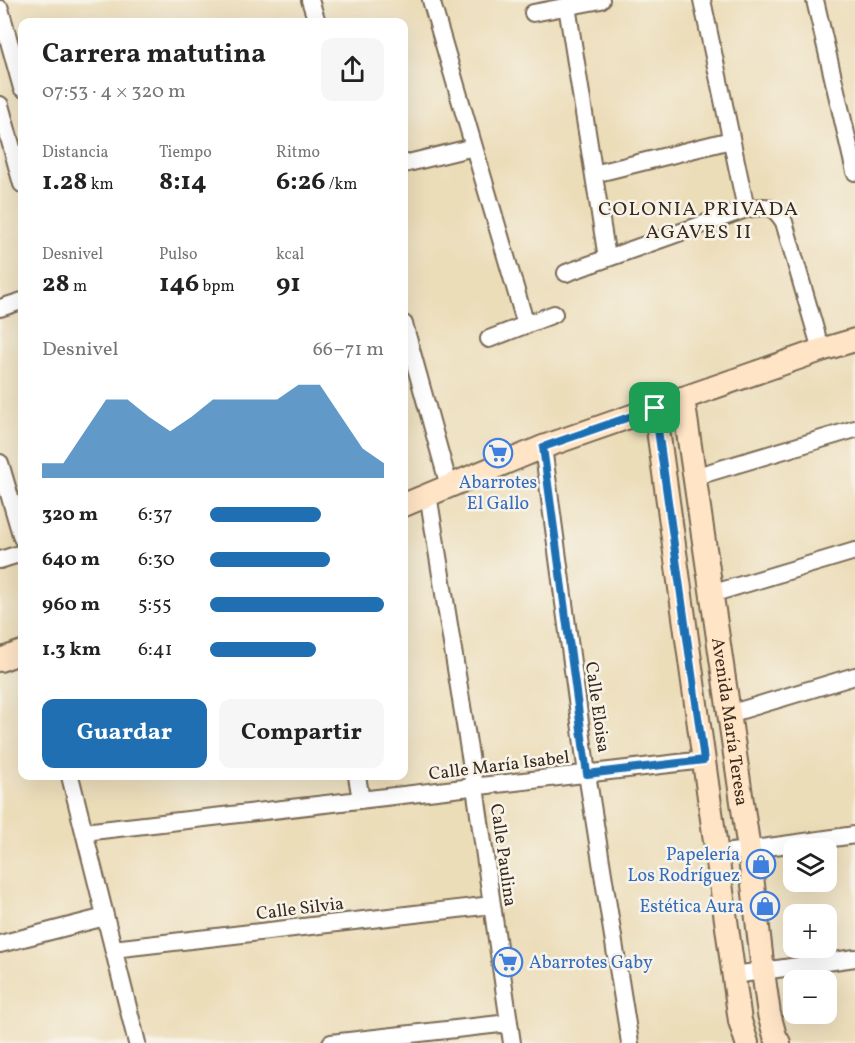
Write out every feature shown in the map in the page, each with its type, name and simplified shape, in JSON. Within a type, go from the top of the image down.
[{"type":"street","points":[[310,0],[316,18]]},
{"type":"street","points":[[431,0],[526,325]]},
{"type":"street","points":[[533,13],[601,0]]},
{"type":"street","points":[[702,0],[746,209]]},
{"type":"street","points":[[815,0],[855,172]]},
{"type":"street","points":[[567,6],[607,258]]},
{"type":"street","points":[[0,9],[18,74]]},
{"type":"street","points":[[0,105],[18,170]]},
{"type":"street","points":[[594,174],[731,140]]},
{"type":"street","points":[[408,163],[474,147]]},
{"type":"street","points":[[566,273],[746,209],[766,206],[778,212],[784,222],[821,350]]},
{"type":"street","points":[[0,308],[18,302]]},
{"type":"street","points":[[489,339],[554,314]]},
{"type":"street","points":[[408,338],[450,486]]},
{"type":"street","points":[[408,503],[543,447],[855,340]]},
{"type":"street","name":"Avenida María Teresa","points":[[683,398],[749,850],[769,1014],[779,1043]]},
{"type":"street","name":"Avenida María Teresa","points":[[655,408],[740,1021],[747,1043]]},
{"type":"street","points":[[694,477],[855,429]]},
{"type":"street","name":"Calle Eloisa","points":[[543,447],[587,774],[630,1043]]},
{"type":"street","points":[[0,463],[18,524]]},
{"type":"street","name":"Calle Paulina","points":[[428,494],[512,1043]]},
{"type":"street","points":[[711,594],[855,551]]},
{"type":"street","points":[[0,560],[18,554]]},
{"type":"street","points":[[0,660],[18,653]]},
{"type":"street","points":[[729,714],[855,676]]},
{"type":"street","name":"Calle María Isabel","points":[[84,832],[704,760]]},
{"type":"street","points":[[71,780],[137,1043]]},
{"type":"street","points":[[358,780],[361,800]]},
{"type":"street","points":[[717,854],[855,835]]},
{"type":"street","name":"Calle Silvia","points":[[113,949],[492,905]]},
{"type":"street","points":[[0,944],[105,917]]},
{"type":"street","points":[[734,975],[855,958]]},
{"type":"street","points":[[331,1043],[509,1023]]},
{"type":"place","name":"Abarrotes El Gallo","points":[[498,453]]},
{"type":"place","name":"Papelería Los Rodríguez","points":[[761,864]]},
{"type":"place","name":"Estética Aura","points":[[765,906]]},
{"type":"place","name":"Abarrotes Gaby","points":[[508,962]]},
{"type":"district","name":"COLONIA PRIVADA AGAVES II","points":[[699,220]]},
{"type":"route","points":[[655,408],[704,760],[587,774],[543,447],[655,408]]}]
